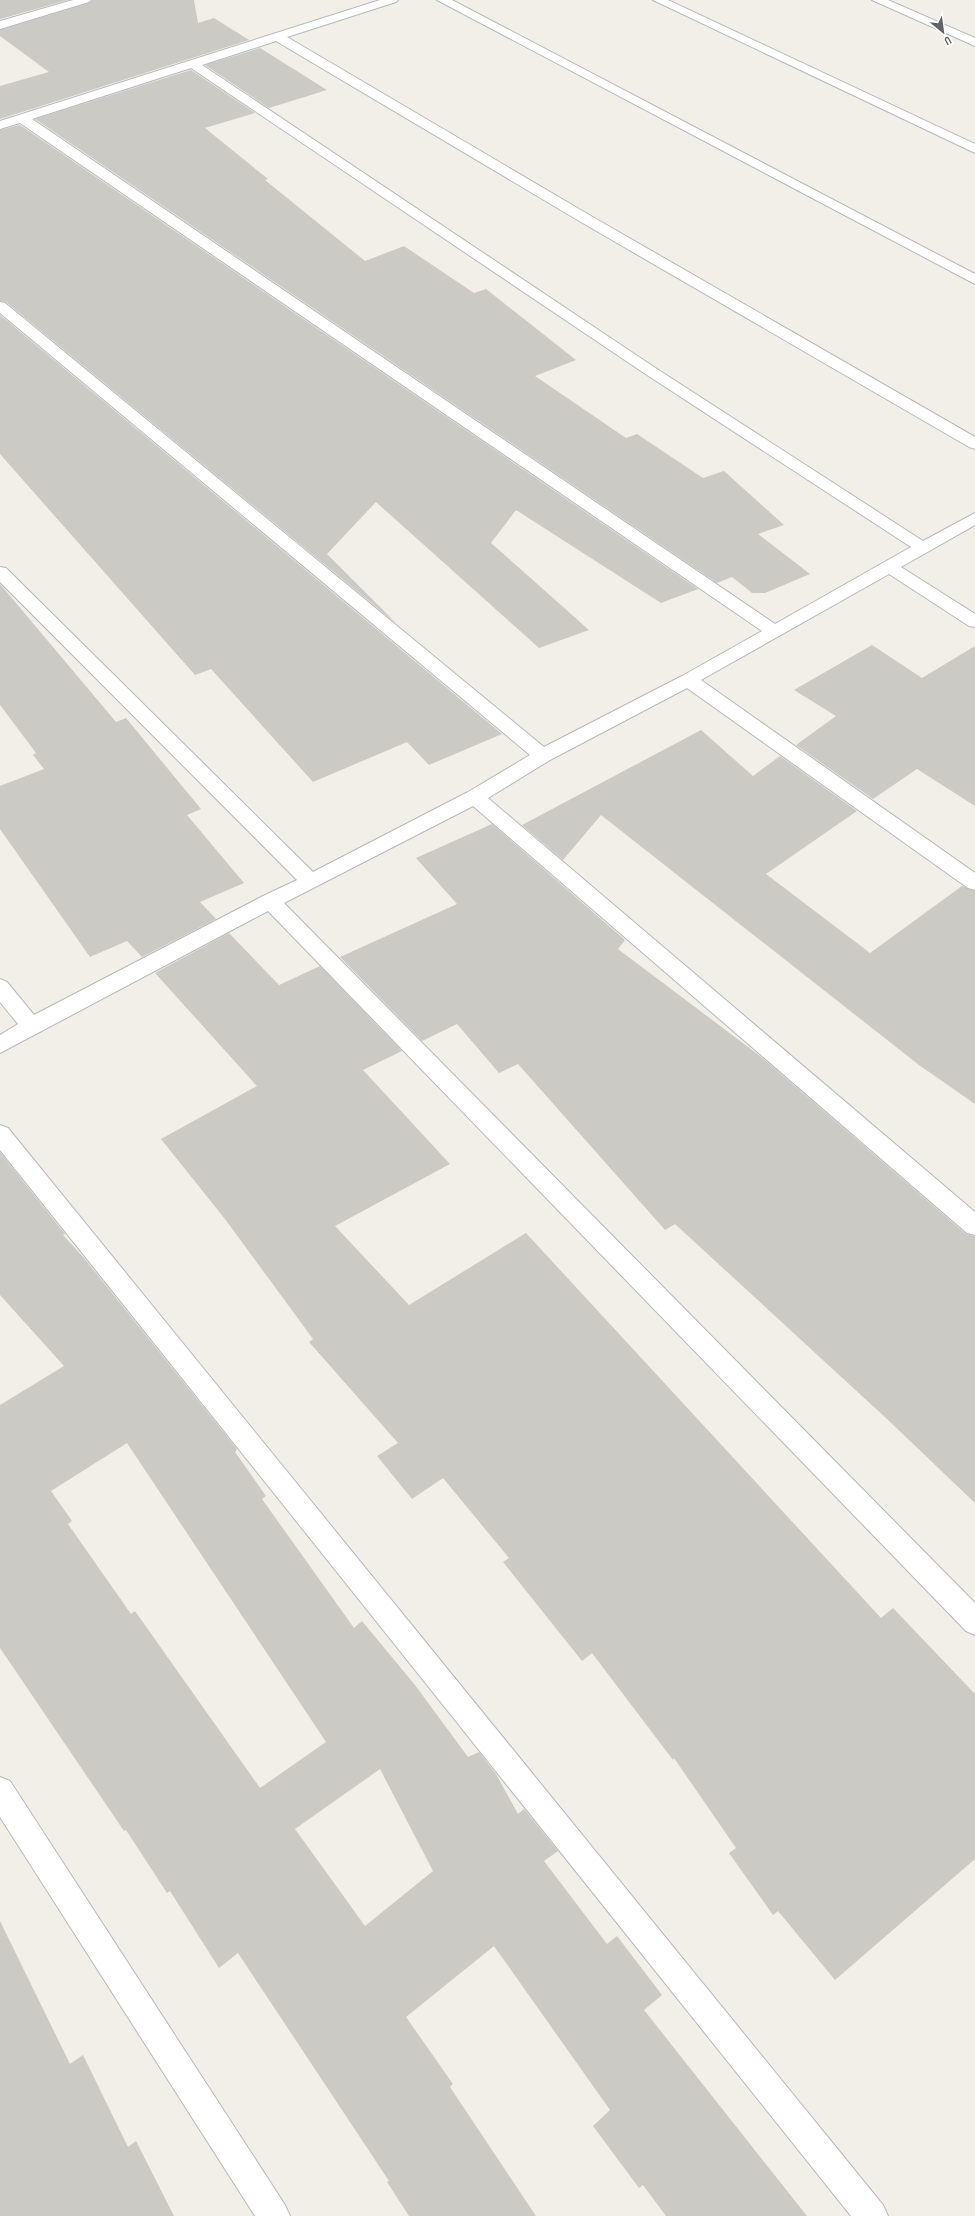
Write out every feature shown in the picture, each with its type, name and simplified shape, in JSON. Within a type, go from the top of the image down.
[{"type":"street","points":[[0,25],[85,0]]},
{"type":"street","points":[[0,125],[392,0]]},
{"type":"street","points":[[443,0],[975,280]]},
{"type":"street","points":[[659,0],[975,149]]},
{"type":"street","points":[[878,0],[975,42]]},
{"type":"street","points":[[276,36],[586,219],[975,444]]},
{"type":"street","points":[[193,64],[656,374],[923,548]]},
{"type":"street","points":[[22,118],[774,631]]},
{"type":"street","points":[[0,306],[543,756]]},
{"type":"street","points":[[0,1045],[31,1026],[270,901],[311,882],[475,798],[543,756],[688,680],[975,518]]},
{"type":"street","points":[[890,567],[975,622]]},
{"type":"street","points":[[0,572],[311,882]]},
{"type":"street","points":[[688,680],[975,883]]},
{"type":"street","points":[[475,798],[975,1226]]},
{"type":"street","points":[[270,901],[975,1622]]},
{"type":"street","points":[[0,987],[31,1026]]},
{"type":"street","points":[[0,1134],[872,2216]]},
{"type":"street","points":[[0,1791],[274,2216]]},
{"type":"building","points":[[0,0],[68,0],[0,19]]},
{"type":"building","points":[[92,0],[194,0],[198,23],[214,18],[249,40],[0,119],[0,86],[49,72],[0,36],[0,30],[89,3]]},
{"type":"building","points":[[260,48],[327,90],[269,108],[205,65]]},
{"type":"building","points":[[191,70],[255,113],[205,128],[268,179],[265,180],[365,261],[404,246],[474,293],[486,289],[576,360],[535,376],[626,438],[637,434],[703,478],[724,471],[784,525],[758,534],[810,574],[765,593],[752,593],[732,577],[717,583],[35,119]]},
{"type":"building","points":[[20,125],[698,589],[661,603],[516,510],[491,543],[589,630],[539,648],[376,502],[327,554],[397,624],[6,302],[0,301],[0,130]]},
{"type":"building","points":[[0,315],[502,734],[429,765],[407,742],[313,782],[211,669],[195,675],[0,454]]},
{"type":"building","points":[[0,584],[116,722],[126,718],[201,809],[187,815],[244,883],[200,902],[216,919],[142,957],[127,941],[90,957],[0,829],[0,786],[44,769],[33,755],[36,753],[0,705]]},
{"type":"building","points":[[872,645],[922,678],[975,646],[975,806],[917,769],[873,799],[796,745],[836,716],[794,690]]},
{"type":"building","points":[[701,730],[753,776],[780,756],[857,811],[766,874],[870,953],[962,886],[975,891],[975,1104],[919,1065],[601,815],[563,860],[522,825]]},
{"type":"building","points":[[492,824],[625,940],[618,949],[760,1056],[966,1234],[975,1236],[975,1503],[887,1419],[675,1224],[665,1230],[518,1064],[499,1073],[457,1024],[422,1041],[340,957],[457,904],[416,858]]},
{"type":"building","points":[[229,933],[279,985],[320,966],[402,1051],[363,1070],[450,1164],[335,1226],[409,1305],[526,1233],[881,1618],[893,1608],[975,1694],[975,1859],[835,1980],[778,1911],[773,1915],[729,1853],[736,1848],[674,1758],[673,1760],[592,1653],[582,1661],[503,1562],[509,1558],[443,1478],[412,1499],[377,1456],[398,1443],[309,1342],[313,1339],[225,1219],[161,1139],[257,1086],[155,973]]},
{"type":"building","points":[[0,1152],[65,1234],[63,1235],[84,1258],[237,1449],[235,1452],[266,1496],[262,1499],[354,1628],[362,1621],[415,1685],[468,1757],[479,1752],[496,1774],[518,1814],[524,1809],[558,1851],[544,1861],[607,1944],[617,1936],[662,1995],[644,2010],[807,2216],[666,2216],[643,2185],[639,2188],[593,2126],[610,2110],[494,1946],[406,2017],[453,2084],[450,2087],[536,2216],[409,2216],[387,2182],[389,2181],[238,1953],[219,1968],[170,1891],[167,1893],[126,1830],[124,1831],[0,1648],[0,1405],[64,1366],[0,1295]],"holes":[[[127,1443],[326,1742],[260,1788],[135,1611],[131,1614],[68,1524],[72,1521],[51,1491]],[[380,1769],[433,1871],[365,1926],[295,1829]]]},
{"type":"building","points":[[0,1921],[70,2064],[83,2055],[128,2147],[136,2141],[174,2216],[0,2216]]}]
